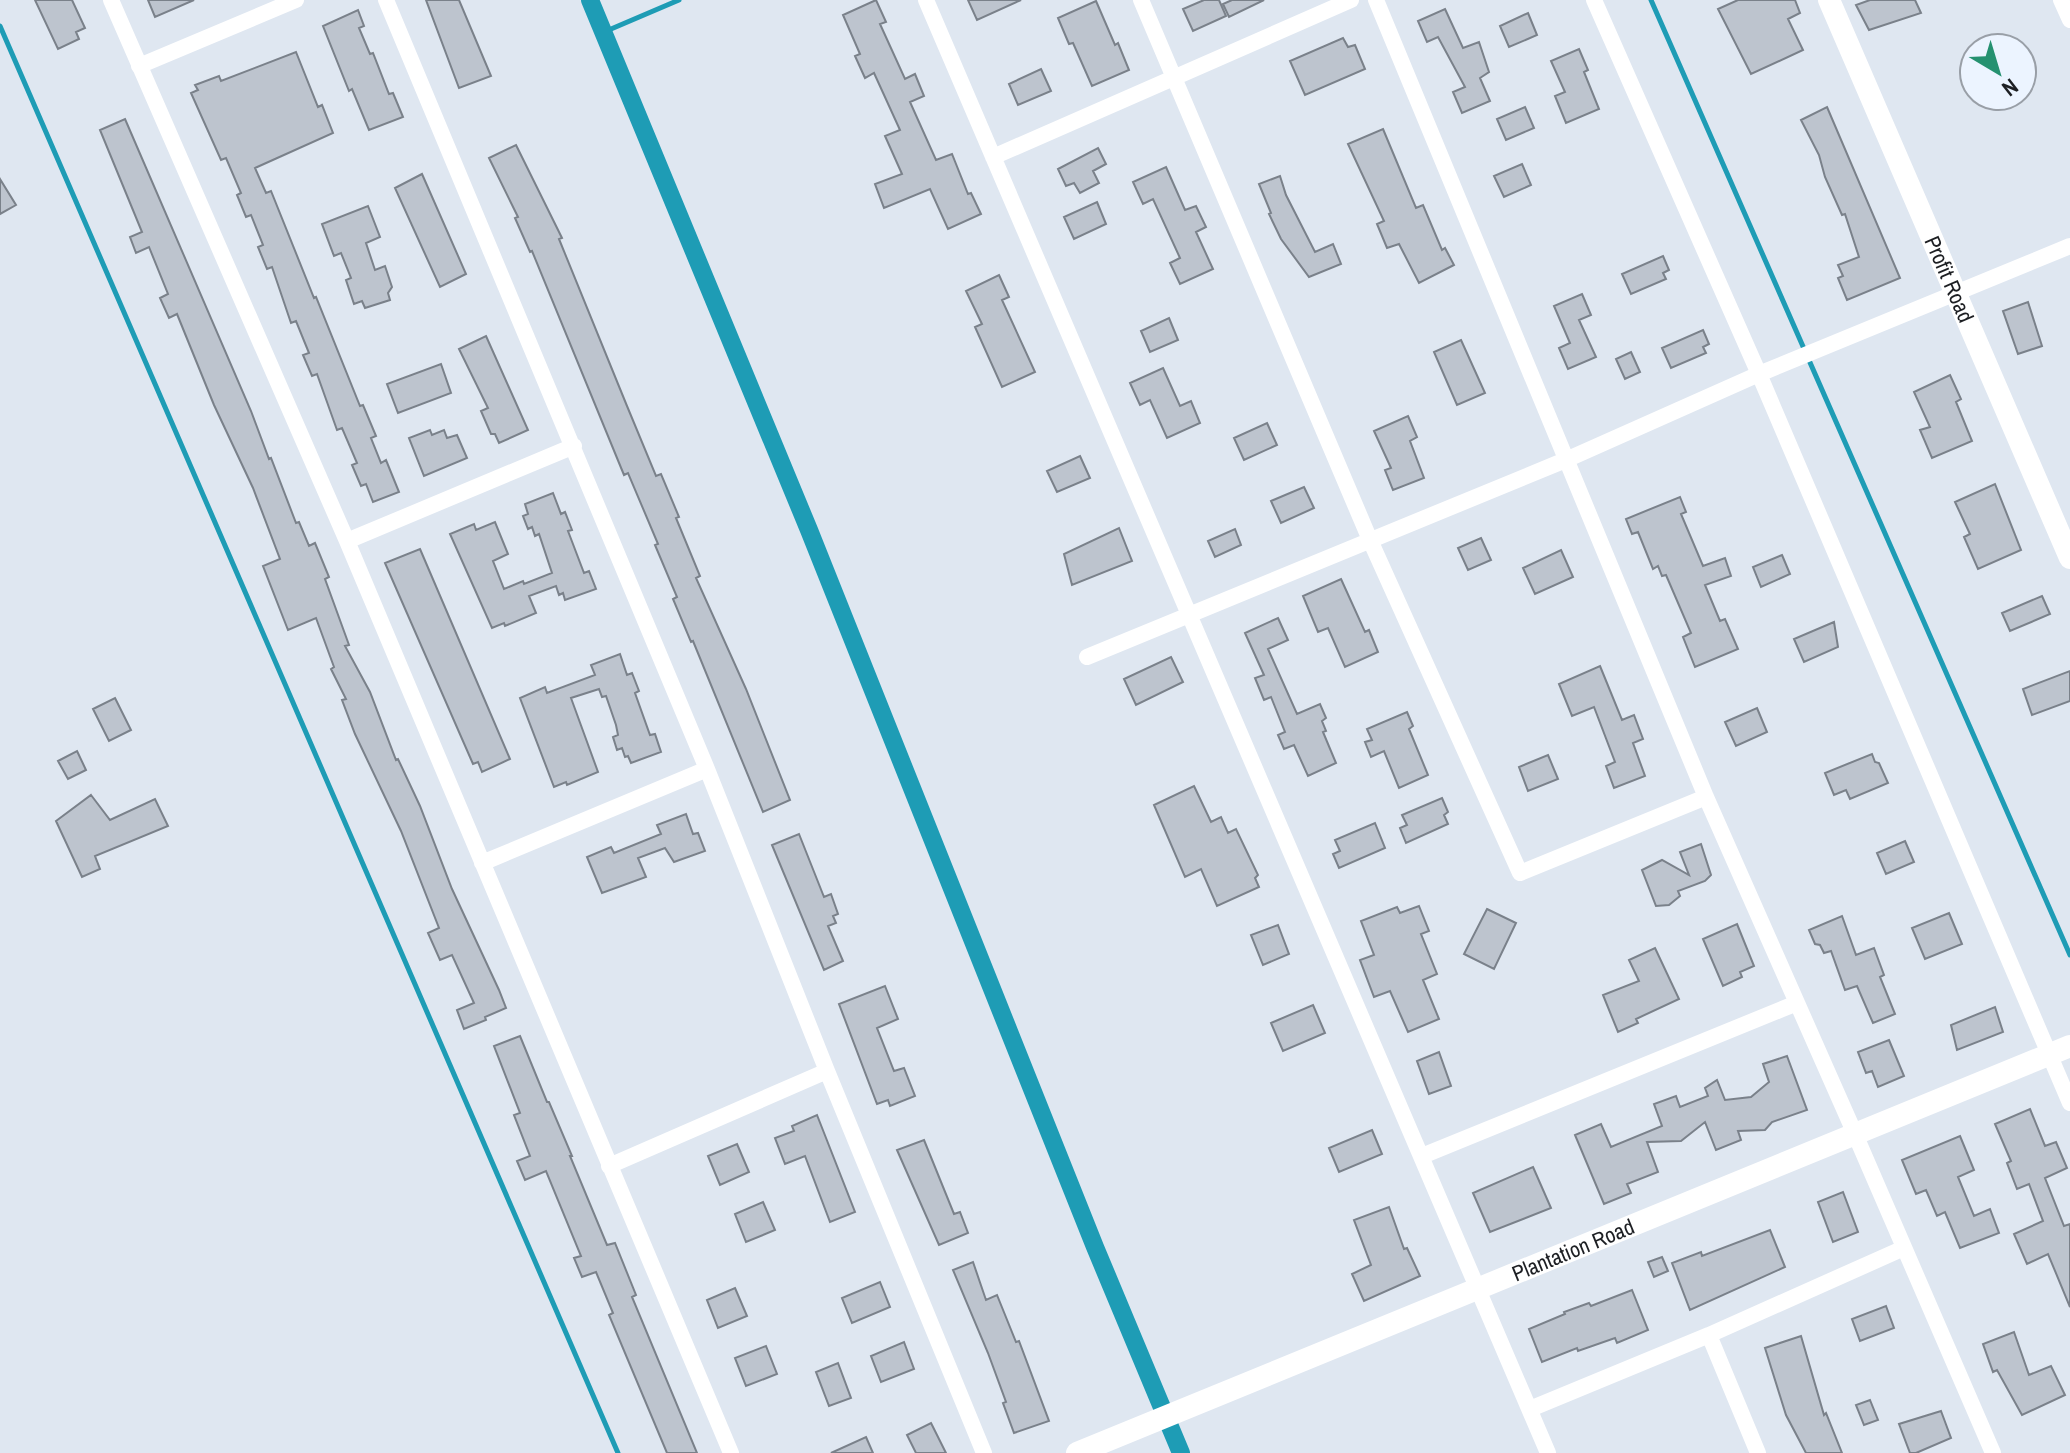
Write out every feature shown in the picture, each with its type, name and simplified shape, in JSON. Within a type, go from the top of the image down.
[{"type":"street","points":[[111,0],[347,541],[731,1453]]},
{"type":"street","points":[[139,66],[296,0]]},
{"type":"street","points":[[386,0],[707,769],[984,1453]]},
{"type":"street","points":[[926,0],[1548,1453]]},
{"type":"street","points":[[1141,0],[1370,540],[1520,873],[1706,797]]},
{"type":"street","points":[[993,157],[1351,0]]},
{"type":"street","points":[[1376,0],[1706,797],[1993,1453]]},
{"type":"street","points":[[1594,0],[1759,374],[2070,1103]]},
{"type":"street","name":"Profit Road","points":[[1829,0],[2070,558]]},
{"type":"street","points":[[2061,0],[2070,20]]},
{"type":"street","points":[[1087,657],[1568,459],[1759,374],[2070,246]]},
{"type":"street","points":[[347,541],[574,446]]},
{"type":"street","points":[[482,863],[707,769]]},
{"type":"street","points":[[1422,1156],[1797,1003]]},
{"type":"street","name":"Plantation Road","points":[[1077,1453],[2070,1046]]},
{"type":"street","points":[[609,1166],[827,1071]]},
{"type":"street","points":[[1530,1409],[1709,1335],[1904,1248]]},
{"type":"street","points":[[1709,1335],[1758,1453]]},
{"type":"building","points":[[35,0],[72,0],[85,28],[76,32],[79,39],[58,49]]},
{"type":"building","points":[[148,0],[194,0],[155,17]]},
{"type":"building","points":[[426,0],[459,0],[491,76],[459,88]]},
{"type":"building","points":[[876,0],[886,22],[880,24],[905,79],[915,74],[924,96],[910,102],[936,160],[952,154],[968,194],[971,193],[981,214],[948,229],[930,189],[884,208],[875,184],[902,174],[885,136],[900,130],[874,73],[865,78],[855,56],[860,54],[843,15]]},
{"type":"building","points":[[968,0],[1021,0],[977,20]]},
{"type":"building","points":[[1204,0],[1219,0],[1226,16],[1193,31],[1183,9]]},
{"type":"building","points":[[1232,0],[1264,0],[1229,17],[1223,4]]},
{"type":"building","points":[[1738,0],[1795,0],[1800,13],[1788,19],[1803,50],[1751,74],[1718,9]]},
{"type":"building","points":[[1870,0],[1915,0],[1921,13],[1869,30],[1856,5]]},
{"type":"building","points":[[1096,1],[1129,70],[1092,86],[1058,18]]},
{"type":"building","points":[[1445,9],[1463,48],[1479,42],[1489,72],[1480,78],[1490,101],[1462,113],[1453,92],[1465,87],[1438,37],[1427,42],[1418,21]]},
{"type":"building","points":[[358,10],[364,26],[359,28],[403,117],[369,130],[352,89],[349,91],[323,26]]},
{"type":"building","points":[[1528,13],[1537,35],[1509,47],[1500,26]]},
{"type":"building","points":[[1343,38],[1348,47],[1355,45],[1365,69],[1305,95],[1290,61]]},
{"type":"building","points":[[1579,49],[1588,70],[1584,72],[1599,109],[1566,123],[1555,96],[1565,92],[1551,61]]},
{"type":"building","points":[[296,52],[318,107],[322,105],[333,133],[255,168],[266,193],[271,191],[360,406],[363,405],[376,436],[371,438],[381,463],[386,460],[399,492],[373,502],[366,484],[361,486],[352,465],[357,463],[342,428],[337,430],[317,374],[312,376],[303,355],[309,353],[296,321],[291,323],[272,267],[267,269],[258,247],[263,245],[251,215],[246,217],[237,195],[241,193],[226,158],[221,160],[191,93],[198,90],[195,85],[219,76],[221,81]]},
{"type":"building","points":[[1041,69],[1051,91],[1018,105],[1009,84]]},
{"type":"building","points":[[1525,107],[1534,128],[1506,140],[1497,119]]},
{"type":"building","points":[[1827,107],[1900,278],[1847,300],[1838,278],[1843,276],[1838,265],[1859,257],[1845,214],[1842,215],[1819,155],[1801,120]]},
{"type":"building","points":[[125,119],[296,523],[299,522],[309,546],[315,543],[329,577],[325,579],[349,645],[345,646],[370,692],[396,760],[420,806],[452,889],[506,1008],[464,1029],[457,1010],[474,1003],[452,955],[440,960],[428,933],[439,928],[401,831],[355,734],[342,700],[346,699],[331,669],[334,667],[316,618],[288,630],[263,566],[280,559],[253,488],[214,405],[177,314],[169,318],[160,298],[168,294],[149,247],[136,253],[130,237],[142,232],[100,130]]},
{"type":"building","points":[[1383,129],[1416,208],[1423,205],[1442,250],[1445,248],[1454,265],[1419,283],[1399,244],[1387,248],[1377,224],[1384,221],[1348,144]]},
{"type":"building","points":[[516,145],[562,238],[559,239],[656,476],[661,474],[679,517],[676,518],[700,576],[696,578],[746,689],[790,800],[763,812],[673,599],[677,597],[655,545],[658,544],[628,473],[624,475],[532,251],[515,218],[518,217],[489,158]]},
{"type":"building","points":[[1098,148],[1106,164],[1093,171],[1099,183],[1080,193],[1074,183],[1066,186],[1058,169]]},
{"type":"building","points":[[1522,164],[1531,185],[1504,197],[1494,176]]},
{"type":"building","points":[[1166,167],[1185,210],[1196,206],[1206,227],[1196,232],[1213,269],[1180,284],[1170,263],[1180,258],[1153,199],[1143,204],[1133,182]]},
{"type":"building","points":[[422,174],[466,274],[440,287],[395,188]]},
{"type":"building","points":[[1280,176],[1286,195],[1315,252],[1333,244],[1341,264],[1309,277],[1281,239],[1259,184]]},
{"type":"building","points":[[0,179],[16,205],[0,214]]},
{"type":"building","points":[[1097,202],[1106,224],[1074,239],[1064,217]]},
{"type":"building","points":[[368,206],[380,237],[366,243],[375,270],[385,266],[392,287],[388,293],[390,300],[365,308],[362,301],[354,304],[346,280],[351,278],[341,253],[334,256],[322,224]]},
{"type":"building","points":[[1663,256],[1669,270],[1663,273],[1666,279],[1631,294],[1622,274]]},
{"type":"building","points":[[999,275],[1009,297],[1002,300],[1035,372],[1002,387],[975,327],[982,324],[966,291]]},
{"type":"building","points":[[1582,294],[1591,315],[1579,320],[1596,357],[1568,369],[1559,348],[1570,343],[1554,306]]},
{"type":"building","points":[[2028,302],[2042,346],[2018,354],[2003,311]]},
{"type":"building","points":[[1169,318],[1178,340],[1150,352],[1141,331]]},
{"type":"building","points":[[1703,330],[1709,344],[1703,347],[1706,353],[1671,368],[1662,348]]},
{"type":"building","points":[[486,336],[528,430],[499,443],[495,434],[491,434],[481,411],[488,408],[459,349]]},
{"type":"building","points":[[1461,340],[1485,393],[1457,405],[1434,352]]},
{"type":"building","points":[[1631,352],[1640,372],[1625,379],[1616,359]]},
{"type":"building","points":[[441,364],[451,393],[398,413],[387,384]]},
{"type":"building","points":[[1163,368],[1180,406],[1191,401],[1200,423],[1167,438],[1150,400],[1140,405],[1130,383]]},
{"type":"building","points":[[1950,375],[1961,399],[1956,402],[1972,441],[1932,458],[1920,430],[1930,427],[1914,392]]},
{"type":"building","points":[[1408,416],[1417,437],[1410,441],[1424,478],[1393,490],[1385,470],[1391,468],[1374,431]]},
{"type":"building","points":[[1267,423],[1277,445],[1244,460],[1234,438]]},
{"type":"building","points":[[430,430],[432,435],[444,430],[447,438],[457,435],[467,458],[424,476],[409,438]]},
{"type":"building","points":[[1080,456],[1090,478],[1057,492],[1047,471]]},
{"type":"building","points":[[1995,484],[2021,550],[1978,569],[1964,537],[1970,534],[1955,502]]},
{"type":"building","points":[[1304,487],[1314,508],[1281,523],[1271,501]]},
{"type":"building","points":[[553,493],[561,514],[565,512],[572,530],[568,531],[584,573],[589,571],[596,589],[565,600],[556,586],[529,596],[536,613],[492,628],[450,534],[474,524],[476,530],[495,522],[508,554],[493,561],[504,589],[552,573],[539,534],[535,536],[532,527],[528,529],[523,516],[528,514],[525,504]]},
{"type":"building","points":[[1680,497],[1686,512],[1681,514],[1703,566],[1725,558],[1731,576],[1705,585],[1720,621],[1725,619],[1738,649],[1695,667],[1683,637],[1691,633],[1666,575],[1662,576],[1658,566],[1653,569],[1638,532],[1632,534],[1626,519]]},
{"type":"building","points":[[1119,528],[1132,561],[1072,585],[1064,554]]},
{"type":"building","points":[[1235,529],[1241,545],[1215,557],[1208,541]]},
{"type":"building","points":[[1481,538],[1491,560],[1468,570],[1458,548]]},
{"type":"building","points":[[420,549],[510,759],[482,772],[478,762],[473,764],[385,563]]},
{"type":"building","points":[[1561,550],[1573,577],[1535,594],[1523,568]]},
{"type":"building","points":[[1782,555],[1790,574],[1761,587],[1753,567]]},
{"type":"building","points":[[1341,579],[1365,632],[1369,630],[1378,652],[1345,667],[1328,628],[1318,632],[1303,596]]},
{"type":"building","points":[[2042,596],[2050,614],[2010,631],[2002,613]]},
{"type":"building","points":[[1278,618],[1288,640],[1268,649],[1297,714],[1320,704],[1326,718],[1322,721],[1326,731],[1323,732],[1336,763],[1308,776],[1294,745],[1284,749],[1278,735],[1285,732],[1271,697],[1264,700],[1255,678],[1264,675],[1245,633]]},
{"type":"building","points":[[1834,622],[1838,647],[1804,662],[1794,639]]},
{"type":"building","points":[[620,654],[627,675],[632,673],[639,691],[635,693],[650,735],[655,734],[661,752],[631,763],[622,748],[617,750],[613,737],[618,735],[616,725],[606,696],[602,697],[599,689],[571,698],[598,772],[554,787],[520,698],[545,687],[547,693],[595,675],[591,665]]},
{"type":"building","points":[[1171,657],[1183,682],[1136,705],[1124,679]]},
{"type":"building","points":[[1600,666],[1622,720],[1634,715],[1643,739],[1633,743],[1645,776],[1614,788],[1606,766],[1615,762],[1594,707],[1572,716],[1559,684]]},
{"type":"building","points":[[2070,671],[2070,701],[2032,715],[2023,689]]},
{"type":"building","points":[[115,698],[131,730],[109,741],[93,709]]},
{"type":"building","points":[[1757,708],[1767,732],[1736,746],[1725,722]]},
{"type":"building","points":[[1407,712],[1413,726],[1409,729],[1428,775],[1399,788],[1384,751],[1371,757],[1365,742],[1372,740],[1367,729]]},
{"type":"building","points":[[77,751],[86,770],[68,779],[58,761]]},
{"type":"building","points":[[1872,754],[1888,783],[1850,799],[1846,790],[1834,795],[1825,773]]},
{"type":"building","points":[[1548,755],[1558,779],[1528,791],[1519,767]]},
{"type":"building","points":[[1194,786],[1211,822],[1221,817],[1228,833],[1236,829],[1258,875],[1255,878],[1259,887],[1217,906],[1201,869],[1185,877],[1154,805]]},
{"type":"building","points":[[91,795],[110,820],[155,799],[168,826],[95,856],[100,869],[82,877],[56,821]]},
{"type":"building","points":[[1442,798],[1448,812],[1444,815],[1448,824],[1406,843],[1400,828],[1407,825],[1402,815]]},
{"type":"building","points":[[686,814],[693,834],[698,833],[705,851],[674,862],[665,848],[638,858],[646,877],[602,893],[587,857],[611,847],[614,853],[661,834],[657,825]]},
{"type":"building","points":[[1375,823],[1385,848],[1339,868],[1333,854],[1340,851],[1335,840]]},
{"type":"building","points":[[799,834],[824,897],[831,894],[838,914],[833,916],[836,923],[828,926],[843,961],[824,970],[772,845]]},
{"type":"building","points":[[1905,841],[1914,862],[1886,874],[1877,853]]},
{"type":"building","points":[[1701,844],[1711,875],[1705,881],[1678,891],[1680,896],[1669,905],[1656,906],[1642,870],[1662,860],[1689,875],[1680,852]]},
{"type":"building","points":[[1419,906],[1429,931],[1421,934],[1437,974],[1423,980],[1439,1019],[1408,1032],[1390,991],[1374,997],[1360,960],[1374,955],[1361,921],[1397,907],[1400,913]]},
{"type":"building","points":[[1487,909],[1516,923],[1494,969],[1464,954]]},
{"type":"building","points":[[1949,913],[1962,944],[1925,959],[1912,928]]},
{"type":"building","points":[[1842,916],[1856,955],[1874,948],[1884,975],[1880,977],[1895,1014],[1873,1023],[1857,986],[1845,990],[1831,951],[1824,953],[1820,945],[1815,944],[1809,930]]},
{"type":"building","points":[[1737,924],[1754,966],[1740,972],[1742,977],[1723,986],[1703,939]]},
{"type":"building","points":[[1278,925],[1289,954],[1263,965],[1251,935]]},
{"type":"building","points":[[1655,948],[1679,999],[1636,1019],[1638,1023],[1618,1032],[1603,995],[1639,981],[1629,960]]},
{"type":"building","points":[[885,986],[898,1019],[877,1028],[894,1071],[904,1068],[915,1096],[890,1106],[888,1100],[877,1104],[839,1004]]},
{"type":"building","points":[[1313,1005],[1325,1033],[1283,1051],[1271,1023]]},
{"type":"building","points":[[1995,1007],[2003,1032],[1957,1050],[1951,1025]]},
{"type":"building","points":[[520,1036],[607,1245],[615,1243],[636,1295],[632,1297],[697,1453],[667,1453],[609,1315],[613,1313],[596,1272],[582,1277],[574,1258],[581,1256],[546,1171],[525,1180],[517,1161],[530,1156],[514,1115],[520,1113],[494,1046]]},
{"type":"building","points":[[1889,1040],[1904,1076],[1878,1087],[1872,1071],[1866,1073],[1858,1052]]},
{"type":"building","points":[[1439,1052],[1451,1086],[1429,1094],[1417,1061]]},
{"type":"building","points":[[1787,1056],[1807,1110],[1772,1122],[1765,1130],[1738,1131],[1741,1140],[1716,1150],[1705,1122],[1681,1141],[1647,1142],[1658,1172],[1627,1184],[1631,1193],[1604,1204],[1575,1135],[1601,1124],[1611,1147],[1662,1126],[1654,1104],[1676,1096],[1680,1107],[1708,1096],[1705,1088],[1717,1080],[1725,1100],[1751,1097],[1769,1082],[1763,1064]]},
{"type":"building","points":[[2030,1109],[2045,1146],[2056,1142],[2067,1168],[2045,1178],[2064,1226],[2070,1224],[2070,1307],[2048,1254],[2027,1264],[2014,1234],[2043,1221],[2029,1184],[2017,1189],[2007,1163],[2011,1161],[1995,1124]]},
{"type":"building","points":[[817,1115],[855,1212],[830,1222],[805,1156],[785,1164],[775,1138],[794,1131],[792,1126]]},
{"type":"building","points":[[1372,1130],[1382,1154],[1339,1172],[1329,1148]]},
{"type":"building","points":[[1960,1136],[1974,1170],[1958,1177],[1974,1216],[1990,1209],[1999,1233],[1960,1248],[1945,1212],[1937,1216],[1926,1190],[1916,1194],[1902,1160]]},
{"type":"building","points":[[924,1140],[954,1214],[960,1212],[968,1233],[939,1245],[897,1150]]},
{"type":"building","points":[[737,1144],[749,1172],[720,1185],[708,1156]]},
{"type":"building","points":[[1533,1167],[1551,1208],[1490,1232],[1473,1193]]},
{"type":"building","points":[[1843,1192],[1858,1232],[1833,1242],[1818,1202]]},
{"type":"building","points":[[763,1202],[775,1230],[746,1242],[735,1214]]},
{"type":"building","points":[[1389,1207],[1404,1249],[1407,1248],[1420,1276],[1364,1301],[1352,1274],[1371,1265],[1354,1220]]},
{"type":"building","points":[[1770,1230],[1785,1267],[1690,1310],[1672,1263],[1701,1252],[1702,1256]]},
{"type":"building","points":[[1662,1257],[1668,1271],[1654,1277],[1648,1262]]},
{"type":"building","points":[[973,1262],[986,1300],[997,1295],[1016,1342],[1019,1341],[1049,1421],[1014,1433],[988,1353],[953,1270]]},
{"type":"building","points":[[880,1282],[890,1307],[852,1323],[842,1298]]},
{"type":"building","points":[[735,1288],[747,1316],[718,1328],[707,1300]]},
{"type":"building","points":[[1632,1290],[1648,1330],[1617,1343],[1615,1338],[1542,1362],[1529,1329],[1564,1312],[1589,1303],[1591,1306]]},
{"type":"building","points":[[1886,1306],[1894,1328],[1860,1341],[1852,1319]]},
{"type":"building","points":[[2014,1332],[2029,1375],[2051,1366],[2065,1395],[2022,1415],[1997,1370],[1993,1372],[1983,1344]]},
{"type":"building","points":[[1801,1336],[1824,1415],[1826,1413],[1842,1453],[1806,1453],[1786,1415],[1765,1348]]},
{"type":"building","points":[[904,1342],[914,1369],[881,1382],[871,1356]]},
{"type":"building","points":[[766,1346],[777,1374],[746,1386],[735,1358]]},
{"type":"building","points":[[838,1363],[851,1398],[829,1406],[816,1372]]},
{"type":"building","points":[[1870,1400],[1878,1420],[1864,1425],[1856,1405]]},
{"type":"building","points":[[1941,1411],[1951,1438],[1910,1453],[1899,1424]]},
{"type":"building","points":[[931,1423],[946,1453],[916,1453],[907,1435]]},
{"type":"building","points":[[866,1437],[873,1453],[831,1453]]},
{"type":"waterway","points":[[590,0],[809,530],[1095,1247],[1181,1453]]},
{"type":"waterway","points":[[604,32],[679,0]]},
{"type":"waterway","points":[[1651,0],[2070,955]]},
{"type":"waterway","points":[[0,26],[618,1453]]}]
